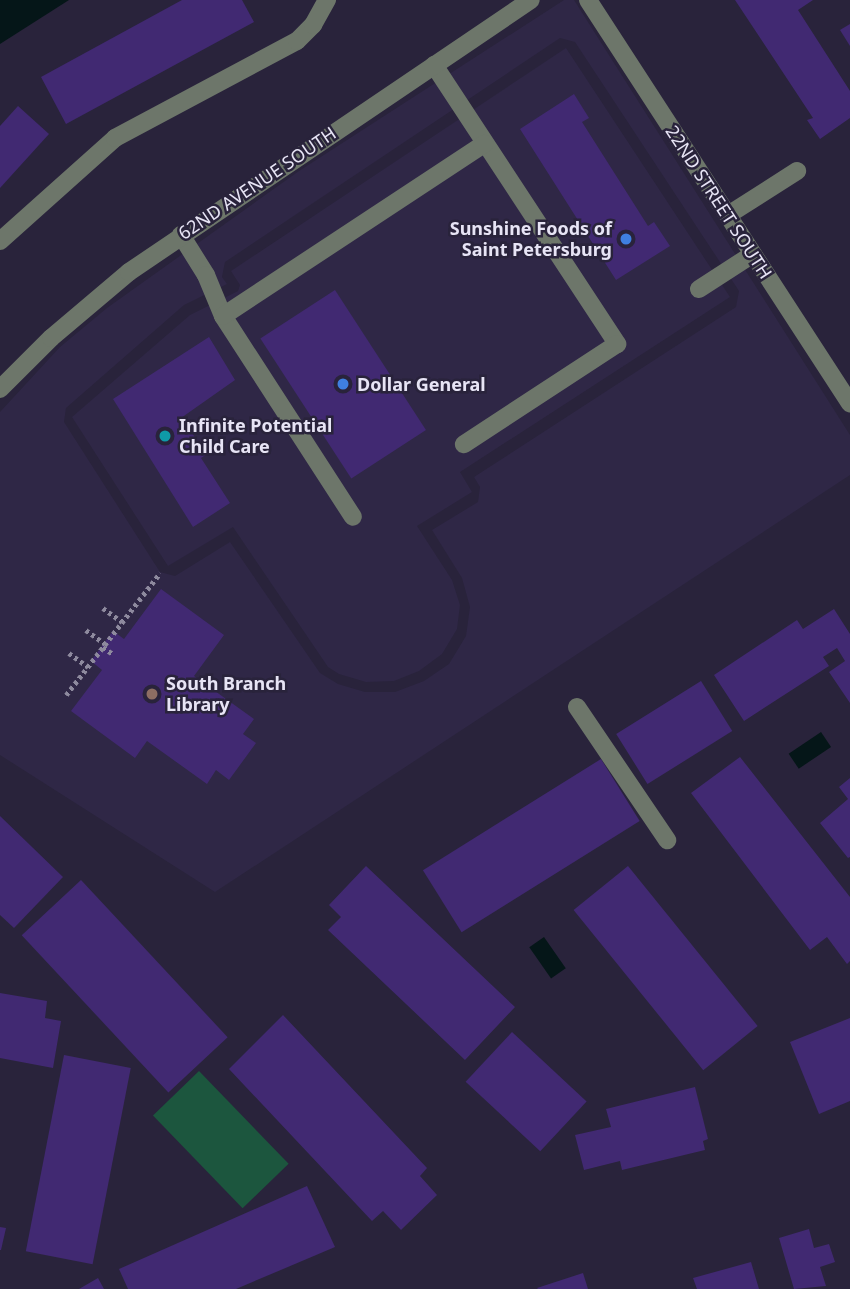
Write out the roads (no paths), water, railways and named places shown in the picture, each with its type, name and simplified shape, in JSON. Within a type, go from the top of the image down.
[{"type":"street","points":[[0,241],[116,138],[298,41],[313,25],[327,0]]},
{"type":"street","name":"62ND AVENUE SOUTH","points":[[0,389],[51,338],[129,272],[531,0]]},
{"type":"street","name":"22ND STREET SOUTH","points":[[588,0],[850,403]]},
{"type":"street","points":[[434,65],[617,344],[464,444]]},
{"type":"street","points":[[223,316],[484,144]]},
{"type":"street","points":[[728,215],[797,171]]},
{"type":"street","points":[[181,235],[206,275],[223,316],[353,517]]},
{"type":"street","points":[[699,289],[753,254]]},
{"type":"street","points":[[577,707],[667,840]]},
{"type":"place","name":"Sunshine Foods of Saint Petersburg","points":[[626,239]]},
{"type":"place","name":"Dollar General","points":[[343,384]]},
{"type":"place","name":"Infinite Potential Child Care","points":[[165,436]]},
{"type":"place","name":"South Branch Library","points":[[152,694]]}]
